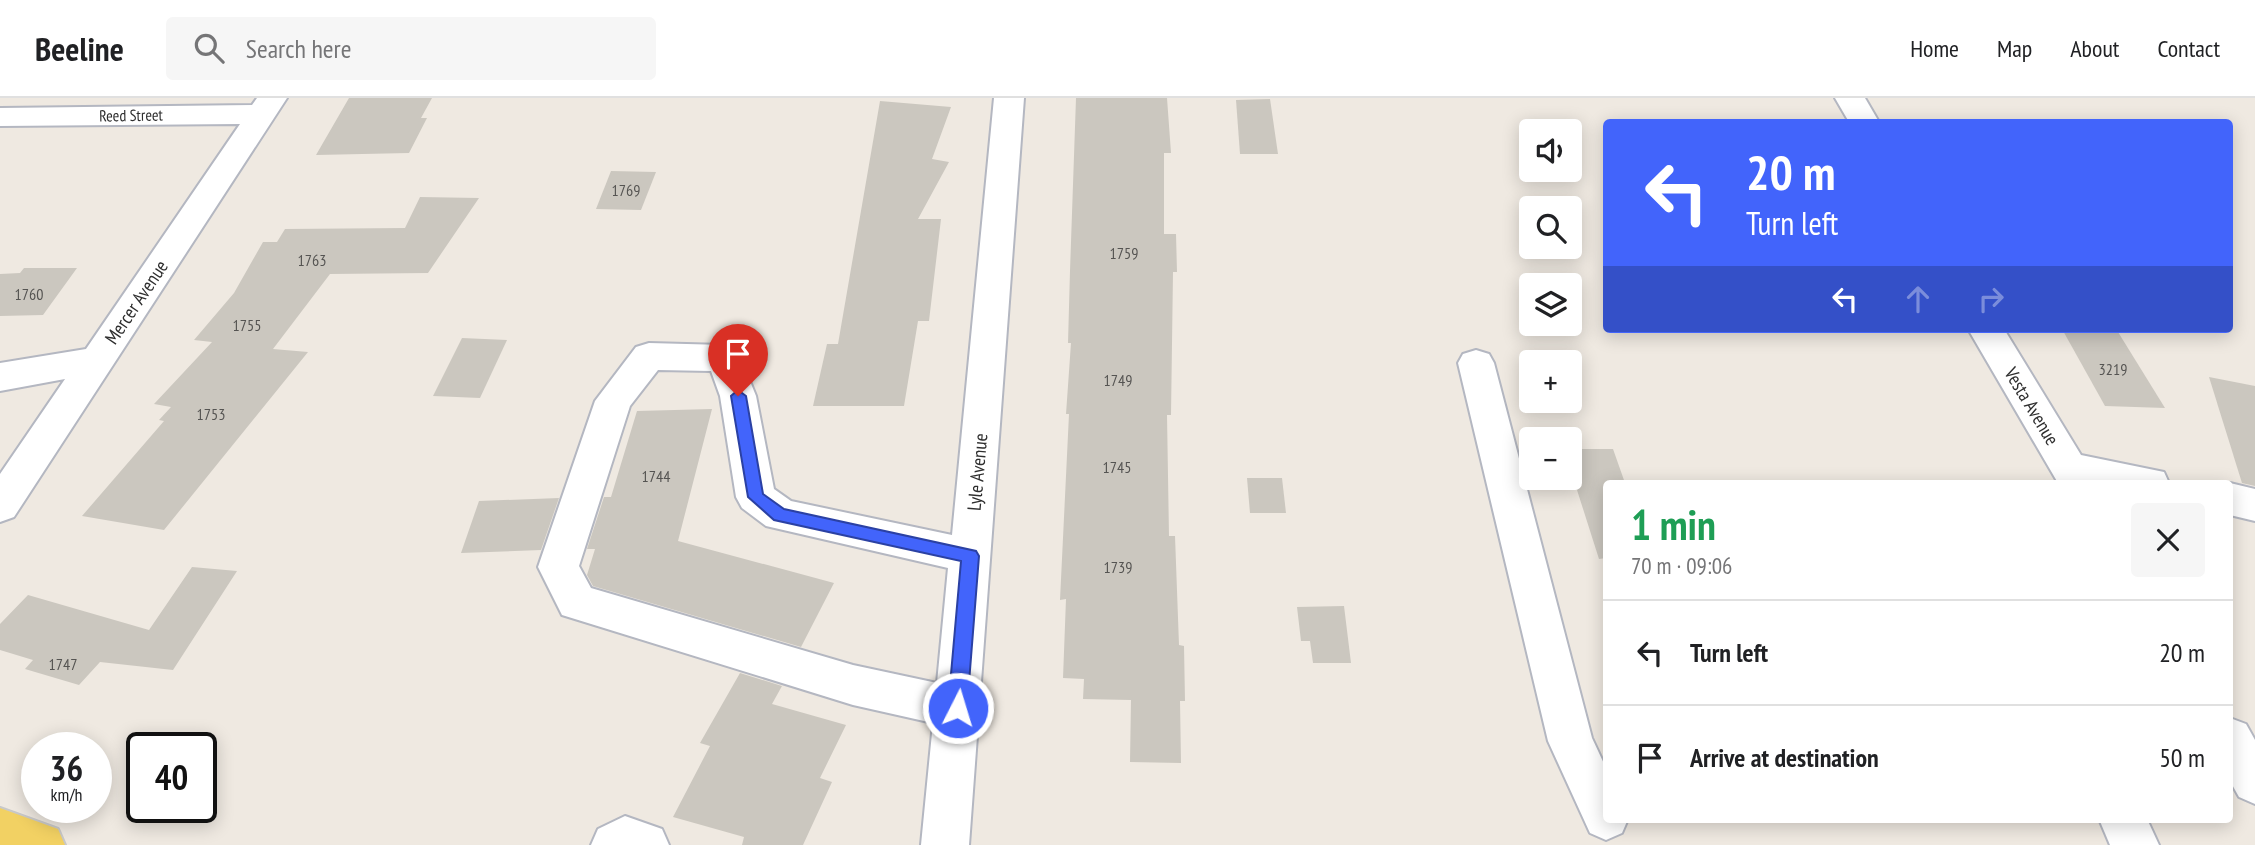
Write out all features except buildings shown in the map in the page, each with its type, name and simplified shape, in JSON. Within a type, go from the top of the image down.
[{"type":"main road","points":[[0,831],[41,845]]},
{"type":"street","name":"Lyle Avenue","points":[[945,845],[1009,98]]},
{"type":"street","points":[[1850,98],[1862,119]]},
{"type":"street","name":"Reed Street","points":[[0,117],[266,106]]},
{"type":"street","name":"Mercer Avenue","points":[[0,506],[266,106]]},
{"type":"street","name":"Vesta Avenue","points":[[1988,333],[2073,476]]},
{"type":"street","points":[[958,708],[853,685],[577,601],[558,568],[613,401],[649,356],[724,358],[738,396],[756,497],[780,515],[970,556]]},
{"type":"street","points":[[0,377],[97,360]]},
{"type":"street","points":[[1476,363],[1570,741],[1603,810]]},
{"type":"street","points":[[2073,476],[2117,480]]},
{"type":"street","points":[[2233,500],[2255,505]]},
{"type":"street","points":[[2233,744],[2255,782]]},
{"type":"street","points":[[1610,823],[1622,845]]},
{"type":"street","points":[[2124,823],[2135,845]]},
{"type":"street","points":[[615,845],[625,839],[645,845]]},
{"type":"route","points":[[738,396],[756,497],[780,515],[970,556],[958,708]]}]
